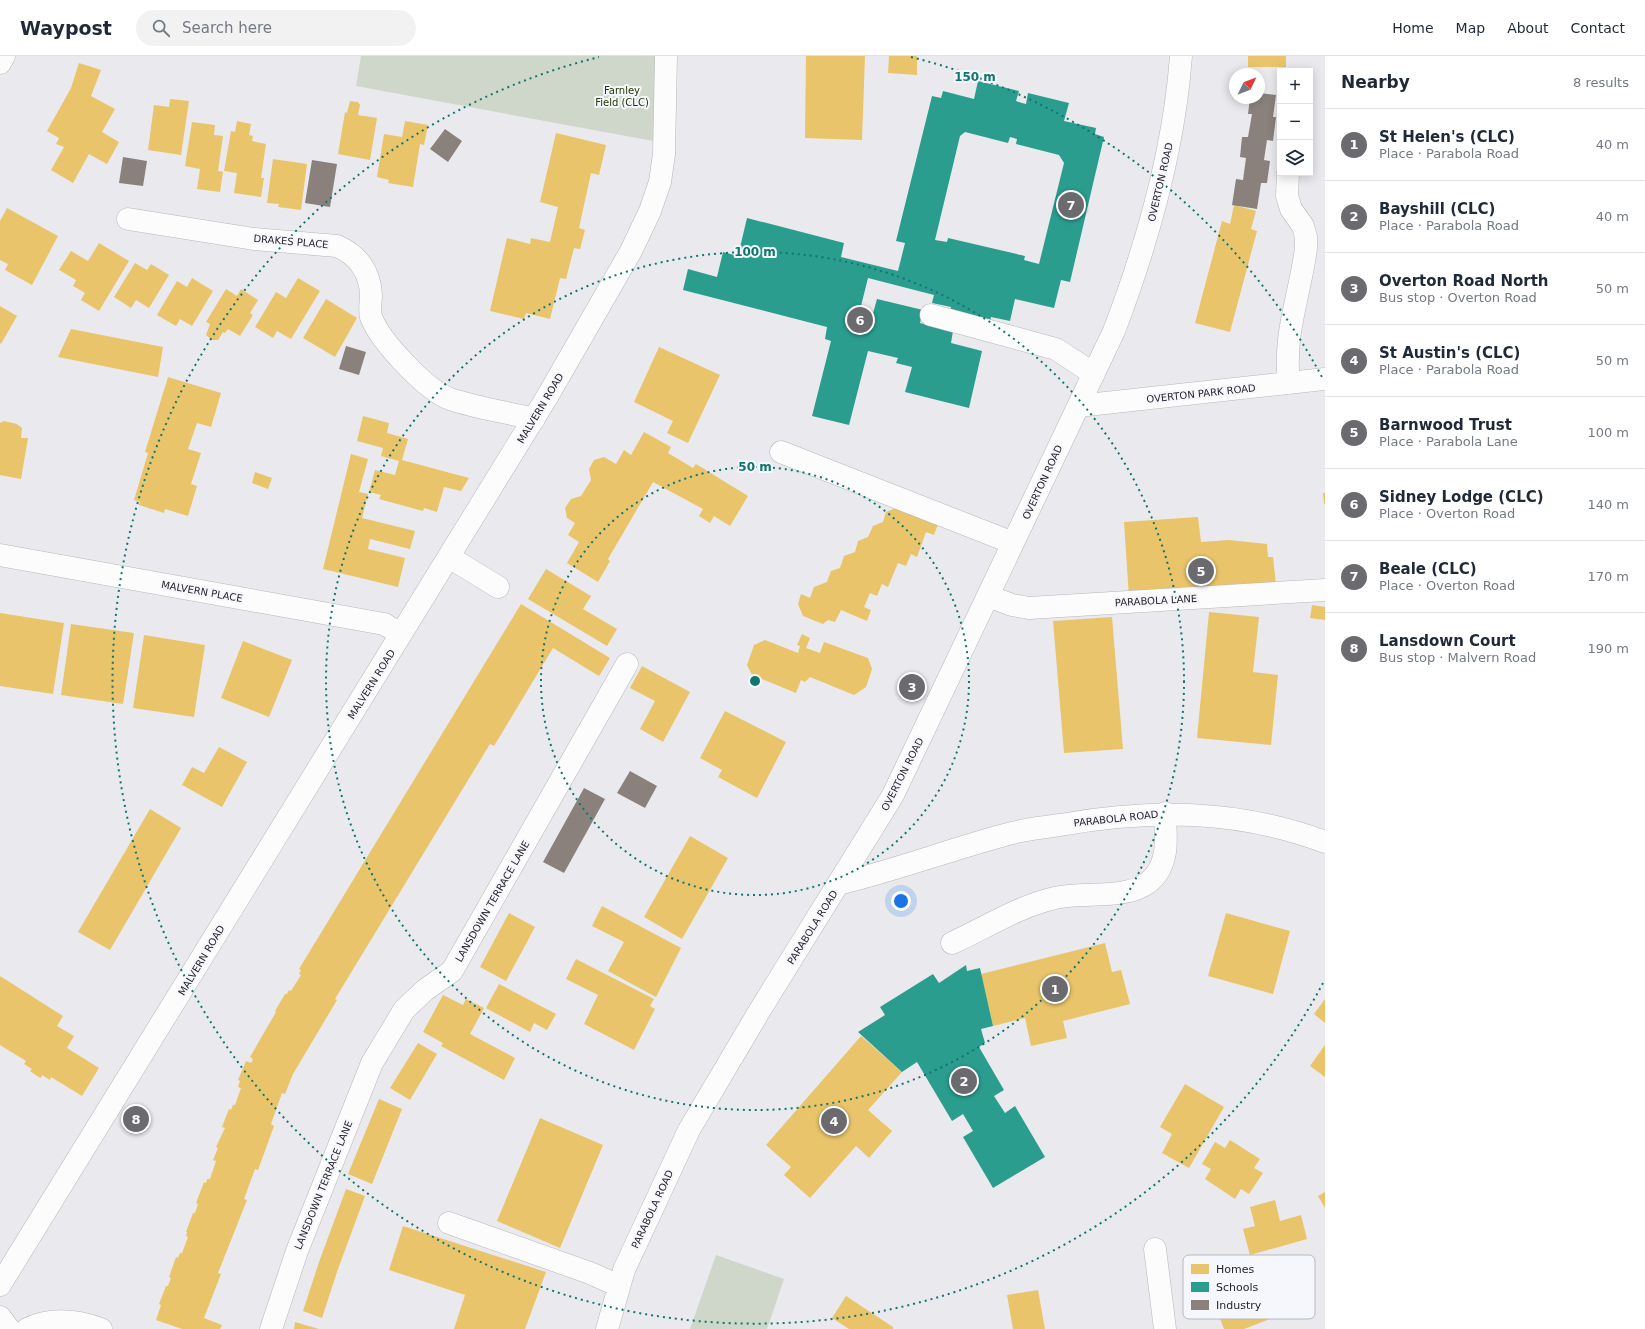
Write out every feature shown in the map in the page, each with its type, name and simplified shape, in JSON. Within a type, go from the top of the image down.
[{"type":"street","points":[[0,63],[4,56]]},
{"type":"street","name":"MALVERN ROAD","points":[[0,1285],[534,419],[631,251],[650,211],[660,182],[664,154],[666,56]]},
{"type":"street","name":"OVERTON ROAD","points":[[838,884],[893,795],[1094,374],[1131,288],[1153,217],[1170,143],[1181,56]]},
{"type":"street","points":[[1288,176],[1287,196],[1291,209],[1303,226],[1306,237],[1306,248],[1289,330],[1287,366],[1289,383]]},
{"type":"street","name":"DRAKES PLACE","points":[[128,219],[254,239],[337,246],[347,250],[362,265],[368,276],[371,290],[370,313],[372,318],[392,348],[415,373],[449,398],[534,419]]},
{"type":"street","points":[[931,315],[1056,349],[1094,374]]},
{"type":"street","name":"OVERTON PARK ROAD","points":[[1078,406],[1325,379]]},
{"type":"street","points":[[781,452],[1013,543]]},
{"type":"street","name":"MALVERN PLACE","points":[[0,555],[384,624],[401,634]]},
{"type":"street","points":[[449,557],[498,587]]},
{"type":"street","name":"PARABOLA LANE","points":[[988,596],[1012,605],[1029,608],[1325,590]]},
{"type":"street","name":"LANSDOWN TERRACE LANE","points":[[272,1329],[296,1251],[372,1063],[404,1010],[425,990],[452,970],[627,664]]},
{"type":"street","points":[[952,943],[1039,902],[1057,897],[1127,892],[1144,886],[1157,873],[1162,862],[1165,851],[1164,813]]},
{"type":"street","name":"PARABOLA ROAD","points":[[607,1329],[624,1270],[689,1130],[760,1010],[838,884],[880,874],[1013,833],[1087,820],[1164,813],[1207,815],[1243,820],[1278,827],[1325,842]]},
{"type":"street","points":[[449,1223],[590,1273],[619,1286]]},
{"type":"street","points":[[1154,1249],[1166,1329]]},
{"type":"street","points":[[0,1317],[9,1329]]},
{"type":"street","points":[[27,1329],[41,1323],[64,1320],[101,1329]]},
{"type":"green space","name":"Farnley Field (CLC)","points":[[361,56],[666,56],[664,143],[356,86]]},
{"type":"green space","points":[[716,1255],[784,1279],[767,1329],[690,1329]]},
{"type":"building: Homes","points":[[806,56],[865,56],[862,140],[805,138]]},
{"type":"building: Homes","points":[[889,56],[917,56],[917,75],[888,73]]},
{"type":"building: Homes","points":[[1248,56],[1286,56],[1286,67],[1248,67]]},
{"type":"building: Homes","points":[[79,63],[101,70],[91,96],[115,109],[102,132],[119,142],[107,164],[89,154],[73,183],[51,170],[64,147],[56,144],[59,138],[47,131],[71,88]]},
{"type":"building: Homes","points":[[170,99],[189,101],[181,155],[148,150],[154,105],[169,107]]},
{"type":"building: Homes","points":[[350,101],[358,102],[360,105],[358,115],[377,118],[370,160],[338,154],[345,112],[347,113]]},
{"type":"building: Homes","points":[[237,121],[251,124],[249,135],[253,136],[252,141],[266,144],[261,178],[264,178],[261,197],[234,193],[237,173],[224,171],[231,131],[235,132]]},
{"type":"building: Homes","points":[[405,121],[428,125],[424,145],[420,144],[413,187],[388,183],[389,180],[377,177],[384,134],[402,137]]},
{"type":"building: Homes","points":[[192,122],[215,125],[214,135],[223,136],[218,171],[223,172],[220,192],[197,189],[200,169],[185,166]]},
{"type":"building: Homes","points":[[556,133],[606,145],[599,175],[591,173],[579,228],[585,230],[580,249],[574,248],[566,279],[560,278],[550,319],[526,313],[524,319],[490,311],[507,238],[530,244],[531,238],[550,242],[558,207],[540,202]]},
{"type":"building: Homes","points":[[273,159],[307,164],[301,210],[278,207],[279,204],[267,203]]},
{"type":"building: Homes","points":[[1234,205],[1256,211],[1251,229],[1257,231],[1230,332],[1195,323],[1222,221],[1230,224]]},
{"type":"building: Homes","points":[[7,208],[58,236],[32,285],[5,270],[8,264],[0,260],[0,221]]},
{"type":"building: Homes","points":[[99,243],[129,261],[99,311],[81,300],[85,293],[73,286],[76,280],[59,270],[71,251],[88,261]]},
{"type":"building: Homes","points":[[135,263],[147,270],[151,264],[169,275],[149,308],[136,300],[131,308],[114,297]]},
{"type":"building: Homes","points":[[192,278],[213,291],[192,326],[180,319],[176,326],[157,315],[177,281],[187,287]]},
{"type":"building: Homes","points":[[298,278],[320,291],[291,339],[277,331],[273,338],[255,327],[276,292],[286,298]]},
{"type":"building: Homes","points":[[226,289],[237,296],[241,289],[258,300],[250,313],[253,315],[240,336],[228,329],[225,333],[223,332],[218,340],[212,340],[206,335],[210,324],[206,322]]},
{"type":"building: Homes","points":[[326,299],[357,318],[335,357],[303,338]]},
{"type":"building: Homes","points":[[0,306],[17,316],[1,344],[0,343]]},
{"type":"building: Homes","points":[[71,329],[163,347],[158,377],[58,357]]},
{"type":"building: Homes","points":[[659,347],[720,375],[688,443],[667,433],[673,421],[634,402]]},
{"type":"building: Homes","points":[[168,377],[221,393],[211,427],[197,423],[188,449],[201,453],[191,484],[197,486],[188,516],[165,509],[164,513],[139,505],[140,502],[134,500],[148,453],[145,452]]},
{"type":"building: Homes","points":[[363,416],[389,423],[387,433],[408,439],[402,460],[469,478],[461,491],[444,487],[437,512],[424,508],[423,511],[379,499],[381,495],[369,492],[375,470],[395,475],[399,461],[381,456],[383,448],[357,441]]},
{"type":"building: Homes","points":[[4,421],[17,424],[22,428],[21,438],[28,438],[21,479],[0,475],[0,423]]},
{"type":"building: Homes","points":[[644,432],[671,447],[668,453],[693,468],[696,464],[748,496],[730,526],[714,516],[710,523],[699,516],[703,509],[653,482],[608,559],[610,561],[598,582],[567,563],[579,542],[568,535],[575,523],[567,518],[565,508],[571,499],[581,496],[591,480],[589,469],[594,460],[604,457],[616,464],[624,450],[631,455]]},
{"type":"building: Homes","points":[[351,454],[368,459],[359,492],[368,494],[362,518],[415,531],[410,549],[370,539],[368,549],[405,558],[398,587],[323,569]]},
{"type":"building: Homes","points":[[255,472],[272,478],[268,489],[252,483]]},
{"type":"building: Homes","points":[[1323,493],[1325,493],[1325,504],[1324,504]]},
{"type":"building: Homes","points":[[896,508],[938,524],[934,535],[926,532],[917,557],[911,554],[906,566],[898,563],[888,587],[882,584],[877,596],[870,593],[864,607],[871,610],[867,621],[841,610],[835,622],[828,620],[823,624],[803,616],[798,604],[801,594],[810,598],[814,587],[827,582],[831,571],[840,568],[844,556],[855,552],[858,541],[868,537],[873,526],[883,522],[886,512]]},
{"type":"building: Homes","points":[[1198,517],[1201,542],[1229,540],[1267,544],[1268,557],[1273,557],[1276,585],[1129,598],[1124,522]]},
{"type":"building: Homes","points":[[546,569],[591,596],[583,609],[617,629],[607,646],[528,599]]},
{"type":"building: Homes","points":[[521,604],[610,658],[599,676],[553,648],[494,746],[490,744],[335,999],[337,1000],[293,1074],[285,1094],[282,1093],[271,1124],[274,1126],[258,1170],[255,1169],[244,1199],[247,1200],[218,1273],[221,1274],[204,1318],[222,1325],[220,1329],[182,1329],[156,1320],[161,1305],[159,1304],[171,1278],[169,1277],[176,1257],[178,1258],[180,1253],[182,1253],[188,1237],[186,1236],[186,1232],[193,1213],[195,1213],[198,1204],[196,1203],[204,1182],[206,1183],[207,1179],[210,1179],[216,1161],[213,1160],[218,1148],[216,1147],[225,1128],[222,1127],[229,1109],[231,1110],[233,1105],[235,1105],[241,1088],[238,1087],[240,1081],[238,1080],[246,1061],[251,1063],[253,1059],[250,1057],[276,1012],[275,1011],[285,994],[287,994],[289,990],[291,991],[301,975],[299,974],[301,970],[299,969]]},
{"type":"building: Homes","points":[[1312,605],[1325,607],[1325,620],[1310,618]]},
{"type":"building: Homes","points":[[1209,612],[1259,617],[1253,672],[1278,675],[1271,745],[1197,738]]},
{"type":"building: Homes","points":[[0,613],[64,623],[53,694],[0,686]]},
{"type":"building: Homes","points":[[1112,617],[1123,749],[1064,753],[1053,621]]},
{"type":"building: Homes","points":[[71,624],[134,633],[123,704],[61,695]]},
{"type":"building: Homes","points":[[802,634],[810,638],[806,648],[820,653],[824,642],[868,658],[872,669],[866,687],[854,695],[810,677],[805,682],[801,680],[796,693],[752,675],[747,665],[754,645],[765,640],[798,653],[800,646],[797,645]]},
{"type":"building: Homes","points":[[144,635],[205,645],[194,717],[133,708]]},
{"type":"building: Homes","points":[[243,641],[292,660],[269,717],[221,698]]},
{"type":"building: Homes","points":[[642,666],[690,692],[663,742],[640,729],[655,701],[630,688]]},
{"type":"building: Homes","points":[[725,711],[786,742],[757,798],[718,777],[722,770],[700,758]]},
{"type":"building: Homes","points":[[219,747],[247,762],[222,807],[182,785],[192,767],[204,773]]},
{"type":"building: Homes","points":[[150,809],[181,828],[110,950],[78,932]]},
{"type":"building: Homes","points":[[690,836],[728,858],[682,939],[644,917]]},
{"type":"building: Homes","points":[[602,906],[681,948],[656,997],[608,971],[624,942],[592,926]]},
{"type":"building: Homes","points":[[509,913],[535,927],[506,981],[480,967]]},
{"type":"building: Homes","points":[[1226,913],[1290,931],[1273,994],[1208,976]]},
{"type":"building: Homes","points":[[1105,943],[1112,972],[1121,970],[1130,1004],[1063,1021],[1067,1038],[1031,1046],[1025,1018],[993,1026],[981,974]]},
{"type":"building: Homes","points":[[576,959],[654,999],[650,1006],[655,1009],[634,1050],[584,1024],[598,995],[566,979]]},
{"type":"building: Homes","points":[[0,976],[63,1016],[57,1026],[74,1036],[67,1048],[99,1068],[82,1096],[51,1077],[50,1080],[42,1075],[41,1078],[37,1076],[30,1071],[32,1069],[24,1064],[26,1061],[0,1045]]},
{"type":"building: Homes","points":[[499,984],[556,1014],[547,1030],[534,1023],[530,1032],[486,1008]]},
{"type":"building: Homes","points":[[443,995],[463,1005],[466,999],[484,1008],[470,1034],[515,1058],[504,1080],[441,1046],[443,1043],[423,1032]]},
{"type":"building: Homes","points":[[1325,999],[1325,1023],[1314,1014]]},
{"type":"building: Homes","points":[[861,1036],[902,1072],[868,1110],[892,1131],[869,1158],[856,1146],[810,1198],[784,1175],[791,1167],[766,1145]]},
{"type":"building: Homes","points":[[418,1043],[437,1054],[410,1100],[390,1088]]},
{"type":"building: Homes","points":[[1325,1045],[1325,1077],[1310,1066]]},
{"type":"building: Homes","points":[[1185,1084],[1224,1107],[1189,1168],[1162,1153],[1172,1134],[1160,1127]]},
{"type":"building: Homes","points":[[379,1099],[402,1109],[372,1184],[348,1174]]},
{"type":"building: Homes","points":[[540,1118],[603,1145],[560,1248],[497,1221]]},
{"type":"building: Homes","points":[[1230,1140],[1260,1159],[1254,1168],[1263,1173],[1249,1194],[1241,1189],[1235,1199],[1205,1179],[1211,1169],[1202,1164],[1215,1142],[1225,1148]]},
{"type":"building: Homes","points":[[346,1189],[365,1196],[322,1318],[303,1311]]},
{"type":"building: Homes","points":[[1325,1192],[1325,1208],[1318,1196]]},
{"type":"building: Homes","points":[[1275,1200],[1280,1221],[1301,1215],[1307,1239],[1250,1255],[1243,1229],[1255,1226],[1250,1207]]},
{"type":"building: Homes","points":[[403,1226],[546,1272],[525,1329],[454,1329],[465,1295],[389,1270]]},
{"type":"building: Homes","points":[[1038,1290],[1045,1329],[1013,1329],[1007,1295]]},
{"type":"building: Homes","points":[[846,1296],[893,1327],[893,1329],[849,1329],[832,1318]]},
{"type":"building: Homes","points":[[1220,1319],[1270,1319],[1244,1329],[1224,1329]]},
{"type":"building: Homes","points":[[295,1322],[319,1329],[294,1329]]},
{"type":"building: Schools","points":[[978,81],[1019,91],[1016,101],[1026,104],[1028,93],[1069,103],[1064,121],[1096,128],[1095,134],[1104,137],[1070,282],[1061,280],[1054,308],[1015,299],[1010,321],[991,317],[990,322],[950,313],[951,307],[932,303],[934,295],[868,278],[859,314],[872,317],[877,299],[923,310],[920,323],[953,331],[951,343],[982,351],[969,408],[905,392],[912,367],[896,363],[898,358],[868,351],[849,425],[812,416],[831,341],[825,339],[827,327],[683,290],[688,269],[717,277],[723,252],[738,256],[747,218],[844,243],[841,257],[898,271],[905,243],[896,241],[932,96],[941,98],[943,91],[974,99]],"holes":[[[965,132],[1008,143],[1010,137],[1017,139],[1016,144],[1059,155],[1064,163],[1039,264],[1024,260],[1025,256],[948,238],[947,242],[935,240],[960,136]]]},
{"type":"building: Schools","points":[[966,965],[967,971],[980,968],[993,1026],[981,1029],[985,1043],[979,1047],[1004,1090],[994,1096],[1005,1113],[1015,1106],[1045,1157],[993,1188],[963,1137],[973,1131],[963,1114],[952,1121],[917,1062],[902,1072],[858,1032],[885,1015],[880,1007],[933,974],[939,983]]},
{"type":"building: Industry","points":[[1265,94],[1276,95],[1273,117],[1276,117],[1273,141],[1267,140],[1264,160],[1270,161],[1267,183],[1261,183],[1257,209],[1232,205],[1236,179],[1243,180],[1246,158],[1240,157],[1242,137],[1248,137],[1252,114],[1248,114],[1249,104],[1265,104]]},
{"type":"building: Industry","points":[[445,129],[462,141],[448,162],[430,149]]},
{"type":"building: Industry","points":[[123,157],[147,161],[143,186],[119,183]]},
{"type":"building: Industry","points":[[312,160],[337,164],[330,207],[305,203]]},
{"type":"building: Industry","points":[[346,346],[366,352],[359,375],[339,369]]},
{"type":"building: Industry","points":[[630,771],[657,786],[645,808],[617,793]]},
{"type":"building: Industry","points":[[584,788],[605,799],[564,873],[543,862]]},
{"type":"place","name":"Beale (CLC)","points":[[1071,205]]},
{"type":"place","name":"Sidney Lodge (CLC)","points":[[860,320]]},
{"type":"place","name":"Barnwood Trust","points":[[1201,571]]},
{"type":"place","name":"Overton Road North","points":[[912,687]]},
{"type":"place","name":"St Helen's (CLC)","points":[[1055,989]]},
{"type":"place","name":"Bayshill (CLC)","points":[[964,1081]]},
{"type":"place","name":"Lansdown Court","points":[[136,1119]]},
{"type":"place","name":"St Austin's (CLC)","points":[[834,1121]]}]
